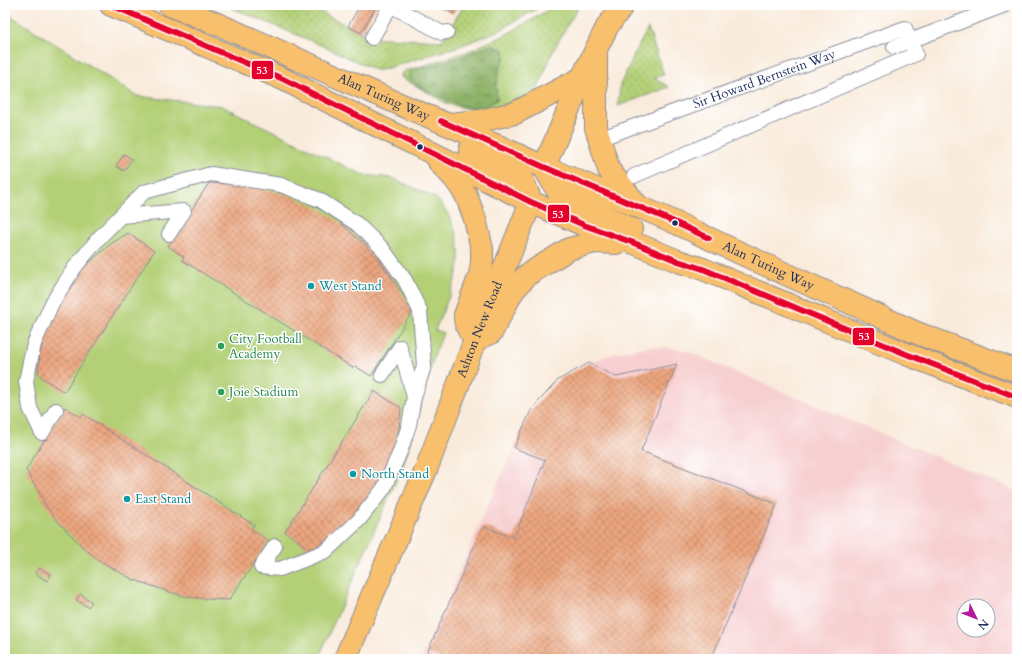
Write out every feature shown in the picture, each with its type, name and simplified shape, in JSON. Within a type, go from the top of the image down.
[{"type":"main road","name":"Alan Turing Way","points":[[111,5],[283,79],[531,202],[584,225],[703,269],[906,354],[1017,397]]},
{"type":"main road","name":"Alan Turing Way","points":[[170,5],[222,26],[544,167],[639,206],[917,333],[1017,371]]},
{"type":"main road","name":"Ashton New Road","points":[[345,659],[426,470],[475,340],[544,167],[582,78],[606,27],[623,5]]},
{"type":"main road","points":[[596,51],[596,128],[609,170],[639,206]]},
{"type":"main road","points":[[306,63],[359,95],[499,163],[523,180],[531,202]]},
{"type":"main road","points":[[448,124],[480,121],[515,113],[582,78]]},
{"type":"main road","points":[[432,153],[455,179],[466,195],[475,219],[482,248],[480,275],[464,319],[467,328],[475,340],[491,334],[513,291],[527,274],[564,251],[595,242],[634,243]]},
{"type":"main road","points":[[544,167],[560,195],[674,250],[703,269]]},
{"type":"street","points":[[372,38],[391,5],[442,33],[447,32]]},
{"type":"street","points":[[894,48],[1005,5]]},
{"type":"street","name":"Sir Howard Bernstein Way","points":[[610,135],[905,28],[910,41]]},
{"type":"street","points":[[634,176],[916,54],[910,41]]},
{"type":"street","points":[[56,410],[42,434],[30,408],[26,381],[34,344],[52,303],[75,267],[98,239],[144,192],[211,174],[281,185],[320,200],[357,224],[382,248],[405,280],[420,311],[424,366],[414,397],[409,425],[391,474],[384,488],[359,520],[326,551],[280,569],[261,567],[275,546]]},
{"type":"street","points":[[121,216],[184,210],[169,234]]},
{"type":"street","points":[[382,376],[400,347],[414,397]]},
{"type":"shaded area","points":[[650,346],[684,350],[1017,491],[1017,659],[422,659],[480,523],[531,410],[558,380],[589,363],[615,353]]},
{"type":"green space","points":[[225,5],[308,5],[368,37],[442,41],[464,5],[539,5],[538,8],[500,30],[463,45],[381,70],[375,70],[314,42]]},
{"type":"green space","points":[[556,5],[580,5],[554,49],[538,88],[529,96],[517,102],[490,109],[467,109],[448,104],[402,78],[401,74],[404,71],[469,51],[503,36]]},
{"type":"green space","name":"City Football Academy","points":[[5,12],[137,96],[222,106],[363,175],[392,178],[436,198],[452,222],[458,240],[458,269],[451,292],[435,330],[443,333],[433,359],[404,463],[318,659],[5,659]]},
{"type":"green space","points":[[648,28],[664,75],[654,78],[669,87],[618,106],[620,85]]},
{"type":"green space","points":[[492,45],[504,50],[505,57],[499,70],[496,87],[497,100],[487,105],[474,107],[458,104],[423,88],[413,82],[410,78],[409,73],[414,70],[470,54]]},
{"type":"building","points":[[360,5],[377,5],[361,33],[348,26]]},
{"type":"building","points":[[437,5],[458,5],[453,14]]},
{"type":"building","points":[[124,154],[132,159],[124,171],[116,166]]},
{"type":"building","name":"West Stand","points":[[209,183],[252,186],[289,195],[306,202],[338,221],[366,246],[380,261],[404,296],[412,312],[371,376],[355,366],[353,368],[182,260],[184,257],[168,246]]},
{"type":"building","points":[[128,233],[154,251],[64,392],[38,375],[40,354],[45,335],[69,285],[81,270],[109,245]]},
{"type":"building","points":[[589,363],[616,377],[677,364],[641,451],[777,504],[711,659],[442,659],[427,653],[483,526],[514,538],[545,460],[514,448],[531,410],[558,380]]},
{"type":"building","name":"North Stand","points":[[374,391],[401,408],[399,429],[394,448],[380,483],[370,498],[345,526],[311,550],[285,532]]},
{"type":"building","name":"East Stand","points":[[65,407],[81,417],[83,414],[254,525],[251,529],[269,541],[229,600],[188,597],[132,579],[100,561],[85,549],[59,523],[47,507],[26,470]]},
{"type":"building","points":[[39,568],[51,575],[47,581],[35,573]]},
{"type":"building","points":[[80,594],[92,602],[88,607],[76,600]]},
{"type":"transit line","name":"53","points":[[111,5],[283,79],[531,202],[584,225],[703,269],[906,354],[1017,397]]},
{"type":"transit line","name":"53","points":[[441,121],[709,238]]},
{"type":"place","name":"West Stand","points":[[311,286]]},
{"type":"place","name":"City Football Academy","points":[[221,346]]},
{"type":"place","name":"Joie Stadium","points":[[221,392]]},
{"type":"place","name":"North Stand","points":[[353,474]]},
{"type":"place","name":"East Stand","points":[[127,499]]}]
